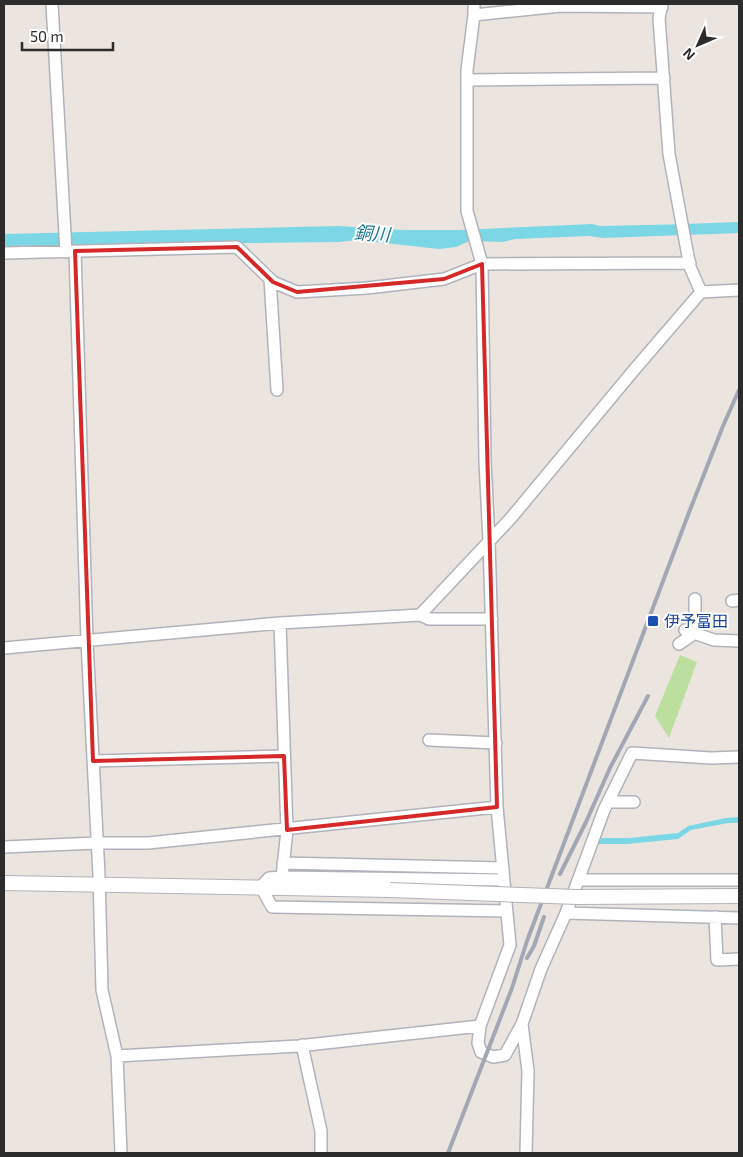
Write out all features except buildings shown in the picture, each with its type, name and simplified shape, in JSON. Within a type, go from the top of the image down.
[{"type":"street","points":[[52,4],[70,252],[99,885],[102,990],[117,1056],[121,1153]]},
{"type":"street","points":[[701,292],[690,264],[669,154],[659,18],[662,5],[474,9],[467,80],[467,211],[482,264],[485,461],[492,619],[497,807],[510,945],[480,1026],[478,1043],[482,1052],[493,1057],[504,1055],[522,1024],[541,969],[566,913],[609,802],[632,753],[711,758],[739,757]]},
{"type":"street","points":[[467,80],[664,78]]},
{"type":"street","points":[[4,253],[238,247],[273,282],[297,292],[444,279],[482,264],[690,264]]},
{"type":"street","points":[[270,279],[277,390]]},
{"type":"street","points":[[420,616],[489,541],[701,292],[739,290]]},
{"type":"street","points":[[679,644],[690,631],[695,599]]},
{"type":"street","points":[[4,648],[280,623],[420,616],[429,619],[492,619]]},
{"type":"street","points":[[280,623],[287,830],[282,877]]},
{"type":"street","points":[[690,631],[714,640],[739,641]]},
{"type":"street","points":[[428,740],[496,743]]},
{"type":"street","points":[[93,761],[284,756]]},
{"type":"street","points":[[609,802],[634,802]]},
{"type":"street","points":[[4,847],[148,843],[497,807]]},
{"type":"street","points":[[283,864],[503,868]]},
{"type":"street","points":[[261,887],[270,878],[282,877],[504,880]]},
{"type":"street","points":[[578,880],[739,880]]},
{"type":"street","points":[[4,883],[390,890],[577,898],[739,896]]},
{"type":"street","points":[[261,887],[272,908],[507,911]]},
{"type":"street","points":[[566,913],[739,918]]},
{"type":"street","points":[[716,917],[717,960],[739,959]]},
{"type":"street","points":[[522,1024],[528,1071],[526,1153]]},
{"type":"street","points":[[117,1056],[302,1045],[480,1026]]},
{"type":"street","points":[[302,1045],[321,1131],[321,1153]]},
{"type":"highlighted area","points":[[237,247],[273,282],[297,292],[444,279],[482,264],[497,807],[287,830],[284,756],[93,761],[75,251]]},
{"type":"green space","points":[[680,655],[697,662],[669,738],[655,716]]},
{"type":"water","name":"銅川","points":[[739,222],[739,233],[603,238],[589,236],[515,239],[503,242],[469,241],[456,247],[439,249],[358,240],[338,242],[4,246],[4,234],[338,226],[404,230],[459,230],[592,224],[600,226]]},
{"type":"water","points":[[739,817],[739,823],[728,823],[691,830],[678,839],[627,844],[595,844],[596,838],[629,838],[678,833],[688,826]]},
{"type":"railway","points":[[448,1153],[512,988],[527,941],[688,515],[739,390]]},
{"type":"railway","points":[[560,874],[610,768],[648,696]]},
{"type":"railway","points":[[527,958],[534,946],[544,917]]},
{"type":"place","name":"伊予富田","points":[[653,621]]}]
